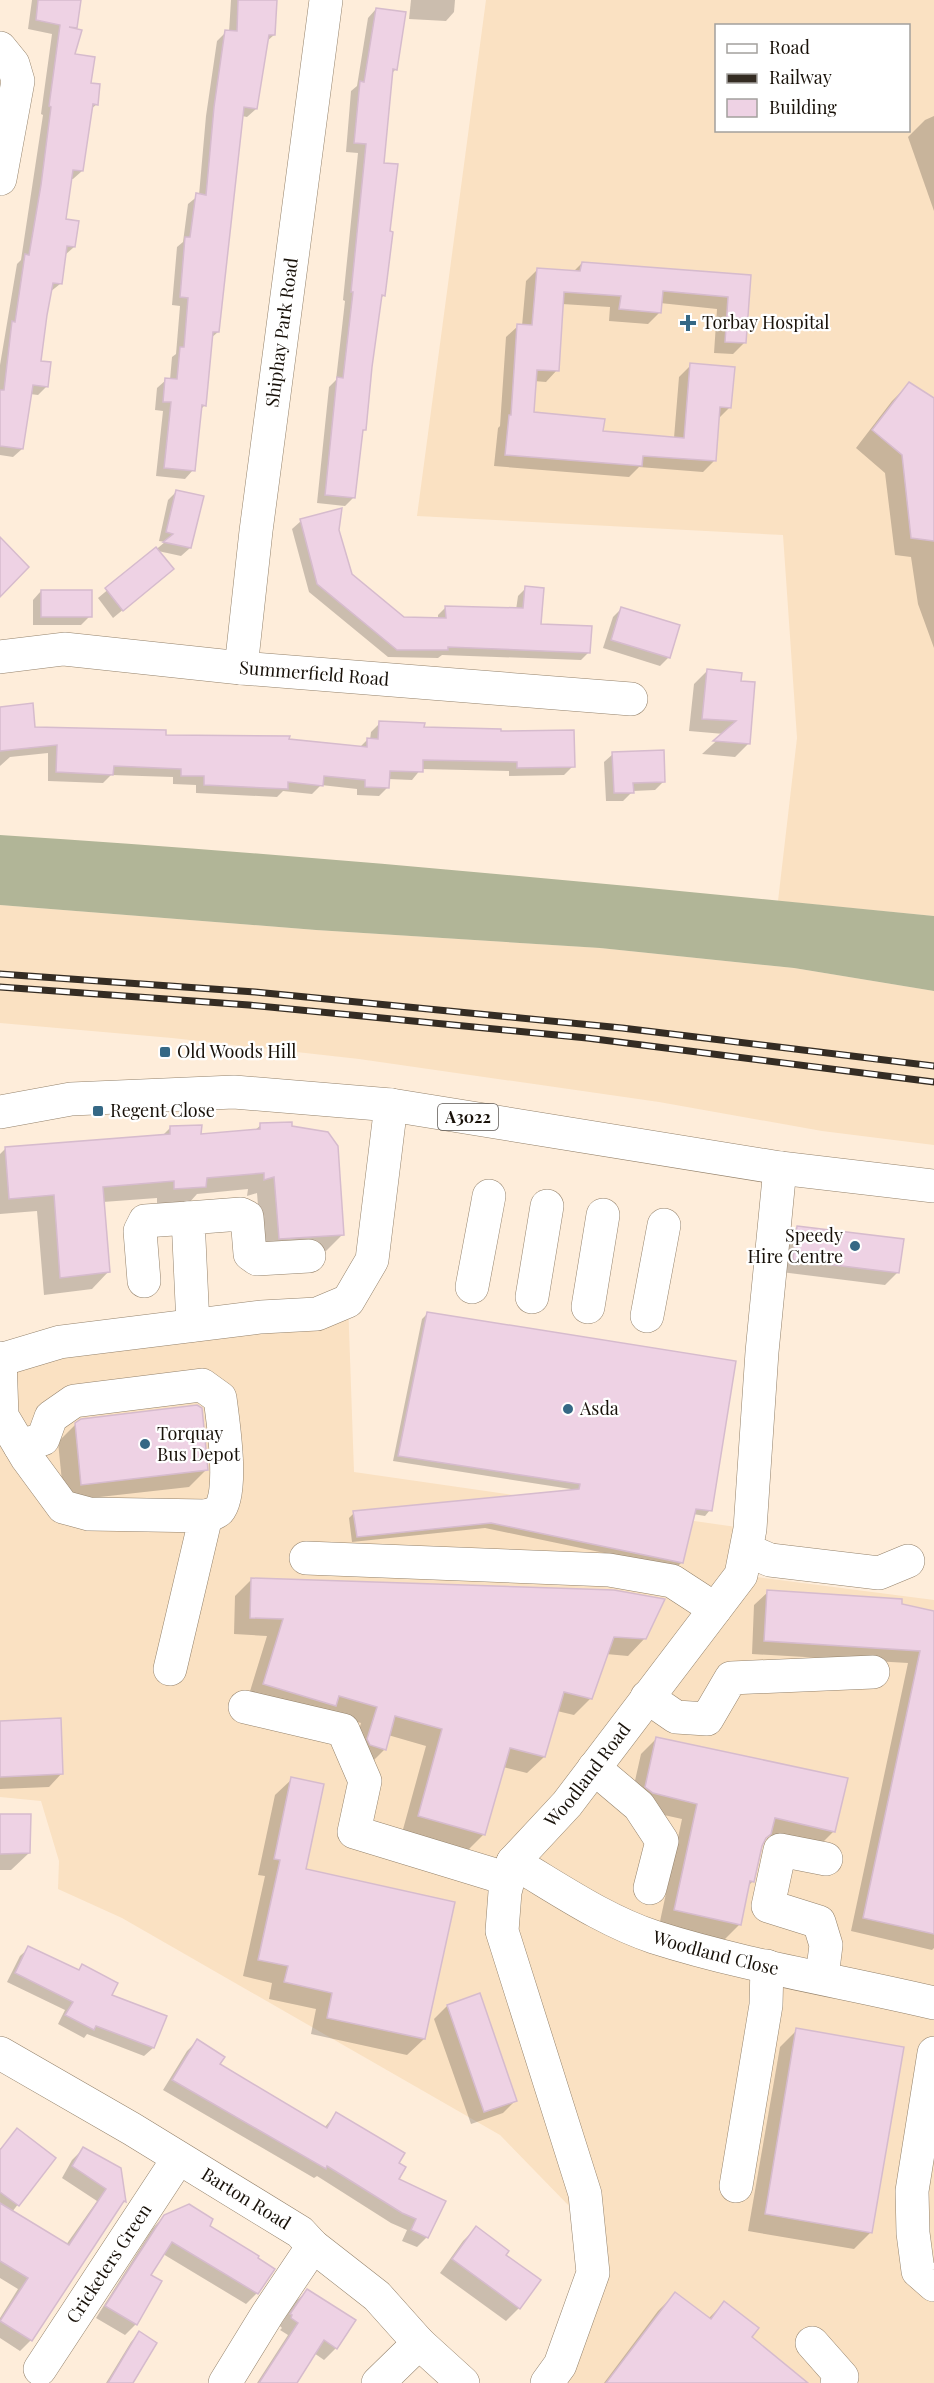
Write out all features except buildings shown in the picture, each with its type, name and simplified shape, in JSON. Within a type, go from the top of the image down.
[{"type":"street","name":"Shiphay Park Road","points":[[241,668],[256,531],[326,0]]},
{"type":"street","points":[[0,48],[13,64],[18,81],[0,179]]},
{"type":"street","name":"Summerfield Road","points":[[0,657],[64,649],[241,668],[631,699]]},
{"type":"street","name":"A3022","points":[[0,1112],[70,1099],[234,1092],[391,1105],[780,1168],[934,1186]]},
{"type":"street","points":[[20,1446],[43,1439],[51,1417],[74,1401],[202,1384],[220,1398],[226,1454],[226,1494],[219,1510],[206,1516],[89,1514],[63,1507],[20,1446],[2,1416],[0,1359],[60,1342],[193,1325],[317,1314],[348,1301],[372,1260],[391,1105]]},
{"type":"street","name":"Woodland Road","points":[[511,1871],[567,1804],[741,1575],[750,1529],[762,1352],[780,1168]]},
{"type":"street","points":[[472,1287],[489,1196]]},
{"type":"street","points":[[532,1297],[547,1206]]},
{"type":"street","points":[[144,1281],[140,1231],[145,1221],[241,1214],[247,1217],[250,1254],[257,1259],[309,1256]]},
{"type":"street","points":[[588,1306],[603,1215]]},
{"type":"street","points":[[188,1218],[193,1325]]},
{"type":"street","points":[[647,1316],[664,1225]]},
{"type":"street","points":[[170,1669],[206,1516]]},
{"type":"street","points":[[747,1550],[770,1560],[879,1573],[908,1561]]},
{"type":"street","points":[[306,1558],[609,1570],[672,1581],[715,1609]]},
{"type":"street","points":[[647,1697],[676,1717],[707,1719],[731,1677],[873,1672]]},
{"type":"street","name":"Woodland Close","points":[[245,1707],[343,1730],[365,1781],[354,1832],[511,1871],[600,1914],[653,1936],[766,1966],[934,2003]]},
{"type":"street","points":[[594,1768],[639,1806],[662,1841],[650,1888]]},
{"type":"street","points":[[822,1977],[826,1945],[819,1922],[768,1906],[780,1850],[826,1859]]},
{"type":"street","points":[[511,1871],[505,1892],[502,1931],[585,2194],[593,2273],[560,2365],[547,2383]]},
{"type":"street","points":[[736,2186],[766,2005],[766,1966]]},
{"type":"street","name":"Barton Road","points":[[0,2053],[132,2129],[300,2232],[313,2246],[377,2295],[419,2343],[462,2383]]},
{"type":"street","points":[[934,2053],[912,2191],[913,2233],[918,2271],[934,2285]]},
{"type":"street","name":"Cricketers Green","points":[[40,2369],[178,2159]]},
{"type":"street","points":[[225,2383],[313,2246]]},
{"type":"street","points":[[378,2383],[419,2343]]},
{"type":"street","points":[[812,2343],[842,2377],[837,2383]]},
{"type":"shaded area","name":"Torbay Hospital","points":[[486,0],[934,0],[934,916],[778,901],[797,738],[783,535],[417,516]]},
{"type":"shaded area","points":[[0,905],[316,930],[600,948],[794,968],[934,991],[934,1145],[822,1131],[659,1102],[359,1059],[172,1038],[0,1023]]},
{"type":"shaded area","points":[[348,1301],[354,1472],[750,1529],[741,1575],[934,1600],[934,2383],[559,2383],[584,2339],[570,2207],[500,2135],[122,1918],[58,1889],[59,1861],[41,1801],[0,1797],[0,1360]]},
{"type":"green space","points":[[0,835],[351,861],[934,916],[934,991],[794,968],[600,948],[316,930],[0,905]]},
{"type":"railway","points":[[0,974],[255,992],[622,1028],[934,1066]]},
{"type":"railway","points":[[0,987],[249,1005],[587,1038],[934,1082]]},
{"type":"place","name":"Torbay Hospital","points":[[688,323]]},
{"type":"place","name":"Old Woods Hill","points":[[165,1052]]},
{"type":"place","name":"Regent Close","points":[[98,1111]]},
{"type":"place","name":"Speedy Hire Centre","points":[[855,1246]]},
{"type":"place","name":"Asda","points":[[568,1409]]},
{"type":"place","name":"Torquay Bus Depot","points":[[145,1444]]}]
